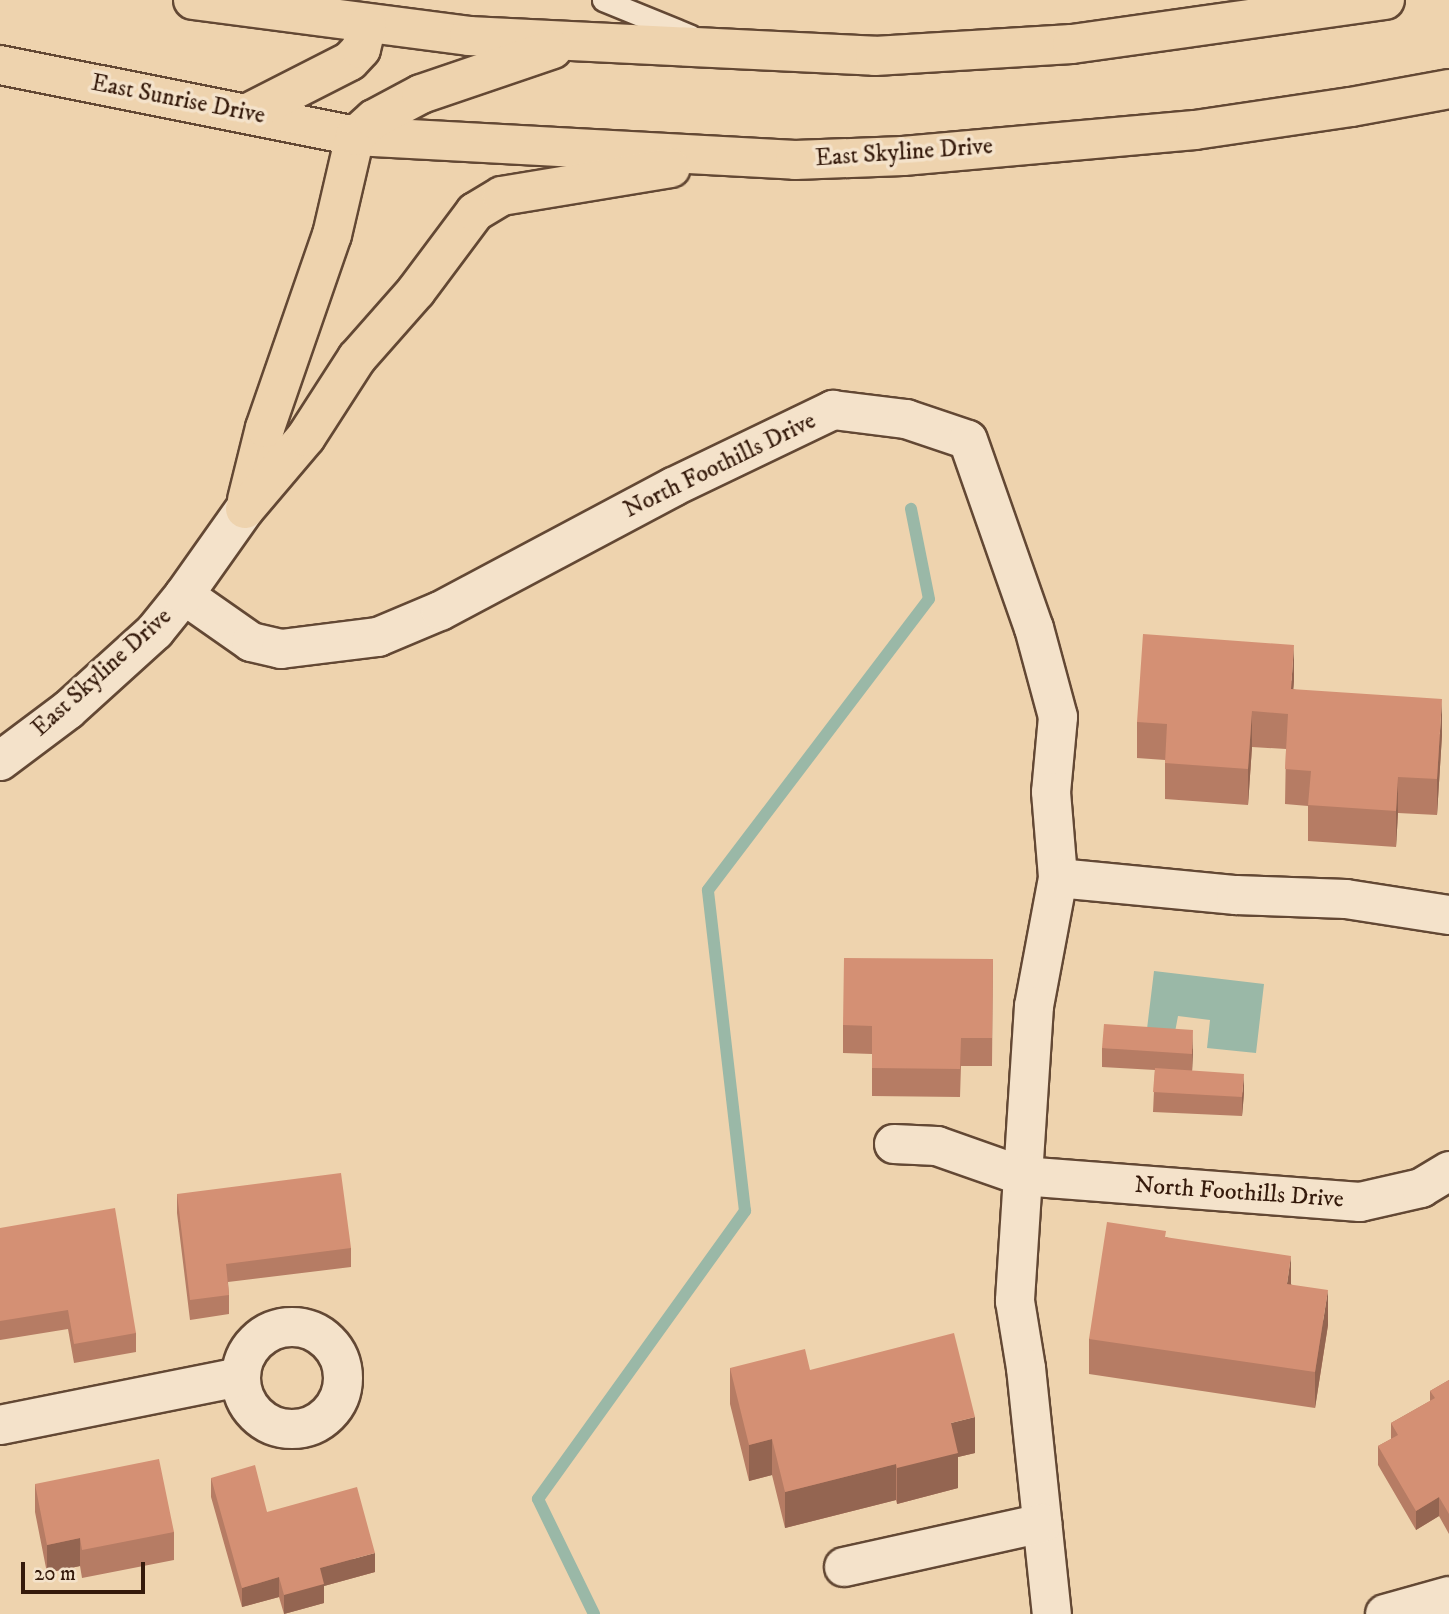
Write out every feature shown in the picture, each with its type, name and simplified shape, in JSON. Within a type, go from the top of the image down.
[{"type":"main road","points":[[193,0],[370,12],[468,36],[875,56],[1072,44],[1385,0]]},
{"type":"main road","points":[[248,113],[350,61],[361,49],[370,12]]},
{"type":"main road","points":[[245,509],[265,428],[332,235],[355,136],[374,120],[421,94],[575,42]]},
{"type":"main road","name":"East Sunrise Drive","points":[[0,65],[355,136]]},
{"type":"main road","name":"East Skyline Drive","points":[[355,136],[795,160],[903,156],[1195,130],[1449,89]]},
{"type":"main road","points":[[245,509],[306,437],[356,358],[416,291],[475,212],[502,196],[746,156]]},
{"type":"street","name":"North Foothills Drive","points":[[184,595],[251,642],[281,649],[378,637],[440,611],[673,488],[833,410],[906,419],[968,440],[1010,556],[1058,717],[1051,792],[1058,878],[1034,1006],[1015,1301],[1026,1368],[1052,1614]]},
{"type":"street","name":"East Skyline Drive","points":[[0,761],[78,701],[155,631],[245,509]]},
{"type":"street","points":[[1058,878],[1236,895],[1346,899],[1449,915]]},
{"type":"street","name":"North Foothills Drive","points":[[894,1144],[937,1146],[1022,1176],[1360,1202],[1421,1188],[1449,1171]]},
{"type":"street","points":[[0,1425],[240,1377]]},
{"type":"street","points":[[844,1566],[1042,1523]]},
{"type":"street","points":[[1385,1614],[1449,1596]]},
{"type":"lane","points":[[603,0],[725,50]]},
{"type":"shaded area","points":[[1154,971],[1264,984],[1256,1053],[1207,1048],[1210,1020],[1178,1016],[1175,1032],[1147,1029]]},
{"type":"building","points":[[1143,634],[1294,645],[1291,689],[1442,699],[1437,779],[1398,777],[1396,811],[1308,805],[1311,771],[1285,769],[1288,714],[1252,711],[1248,769],[1165,763],[1167,724],[1137,722]]},
{"type":"building","points":[[844,958],[993,959],[992,1038],[961,1038],[960,1069],[872,1068],[872,1026],[843,1025]]},
{"type":"building","points":[[1104,1024],[1193,1030],[1192,1054],[1102,1048]]},
{"type":"building","points":[[1155,1068],[1244,1074],[1242,1097],[1153,1092]]},
{"type":"building","points":[[341,1173],[351,1248],[226,1264],[229,1295],[190,1300],[177,1194]]},
{"type":"building","points":[[115,1208],[136,1333],[74,1344],[68,1310],[0,1321],[0,1228]]},
{"type":"building","points":[[1107,1222],[1166,1231],[1165,1237],[1291,1256],[1287,1284],[1328,1290],[1315,1372],[1089,1339]]},
{"type":"building","points":[[954,1333],[975,1417],[951,1423],[958,1453],[897,1468],[896,1464],[785,1492],[772,1439],[749,1445],[730,1368],[805,1349],[810,1370]]},
{"type":"building","points":[[1449,1380],[1449,1514],[1439,1497],[1416,1511],[1378,1446],[1398,1435],[1391,1423],[1435,1398],[1430,1391]]},
{"type":"building","points":[[159,1459],[174,1532],[82,1550],[80,1538],[47,1545],[35,1484]]},
{"type":"building","points":[[255,1465],[267,1512],[357,1487],[375,1553],[320,1568],[324,1584],[284,1595],[279,1577],[242,1588],[211,1478]]},
{"type":"waterway","points":[[594,1614],[538,1499],[745,1211],[708,890],[929,599],[911,509]]}]
